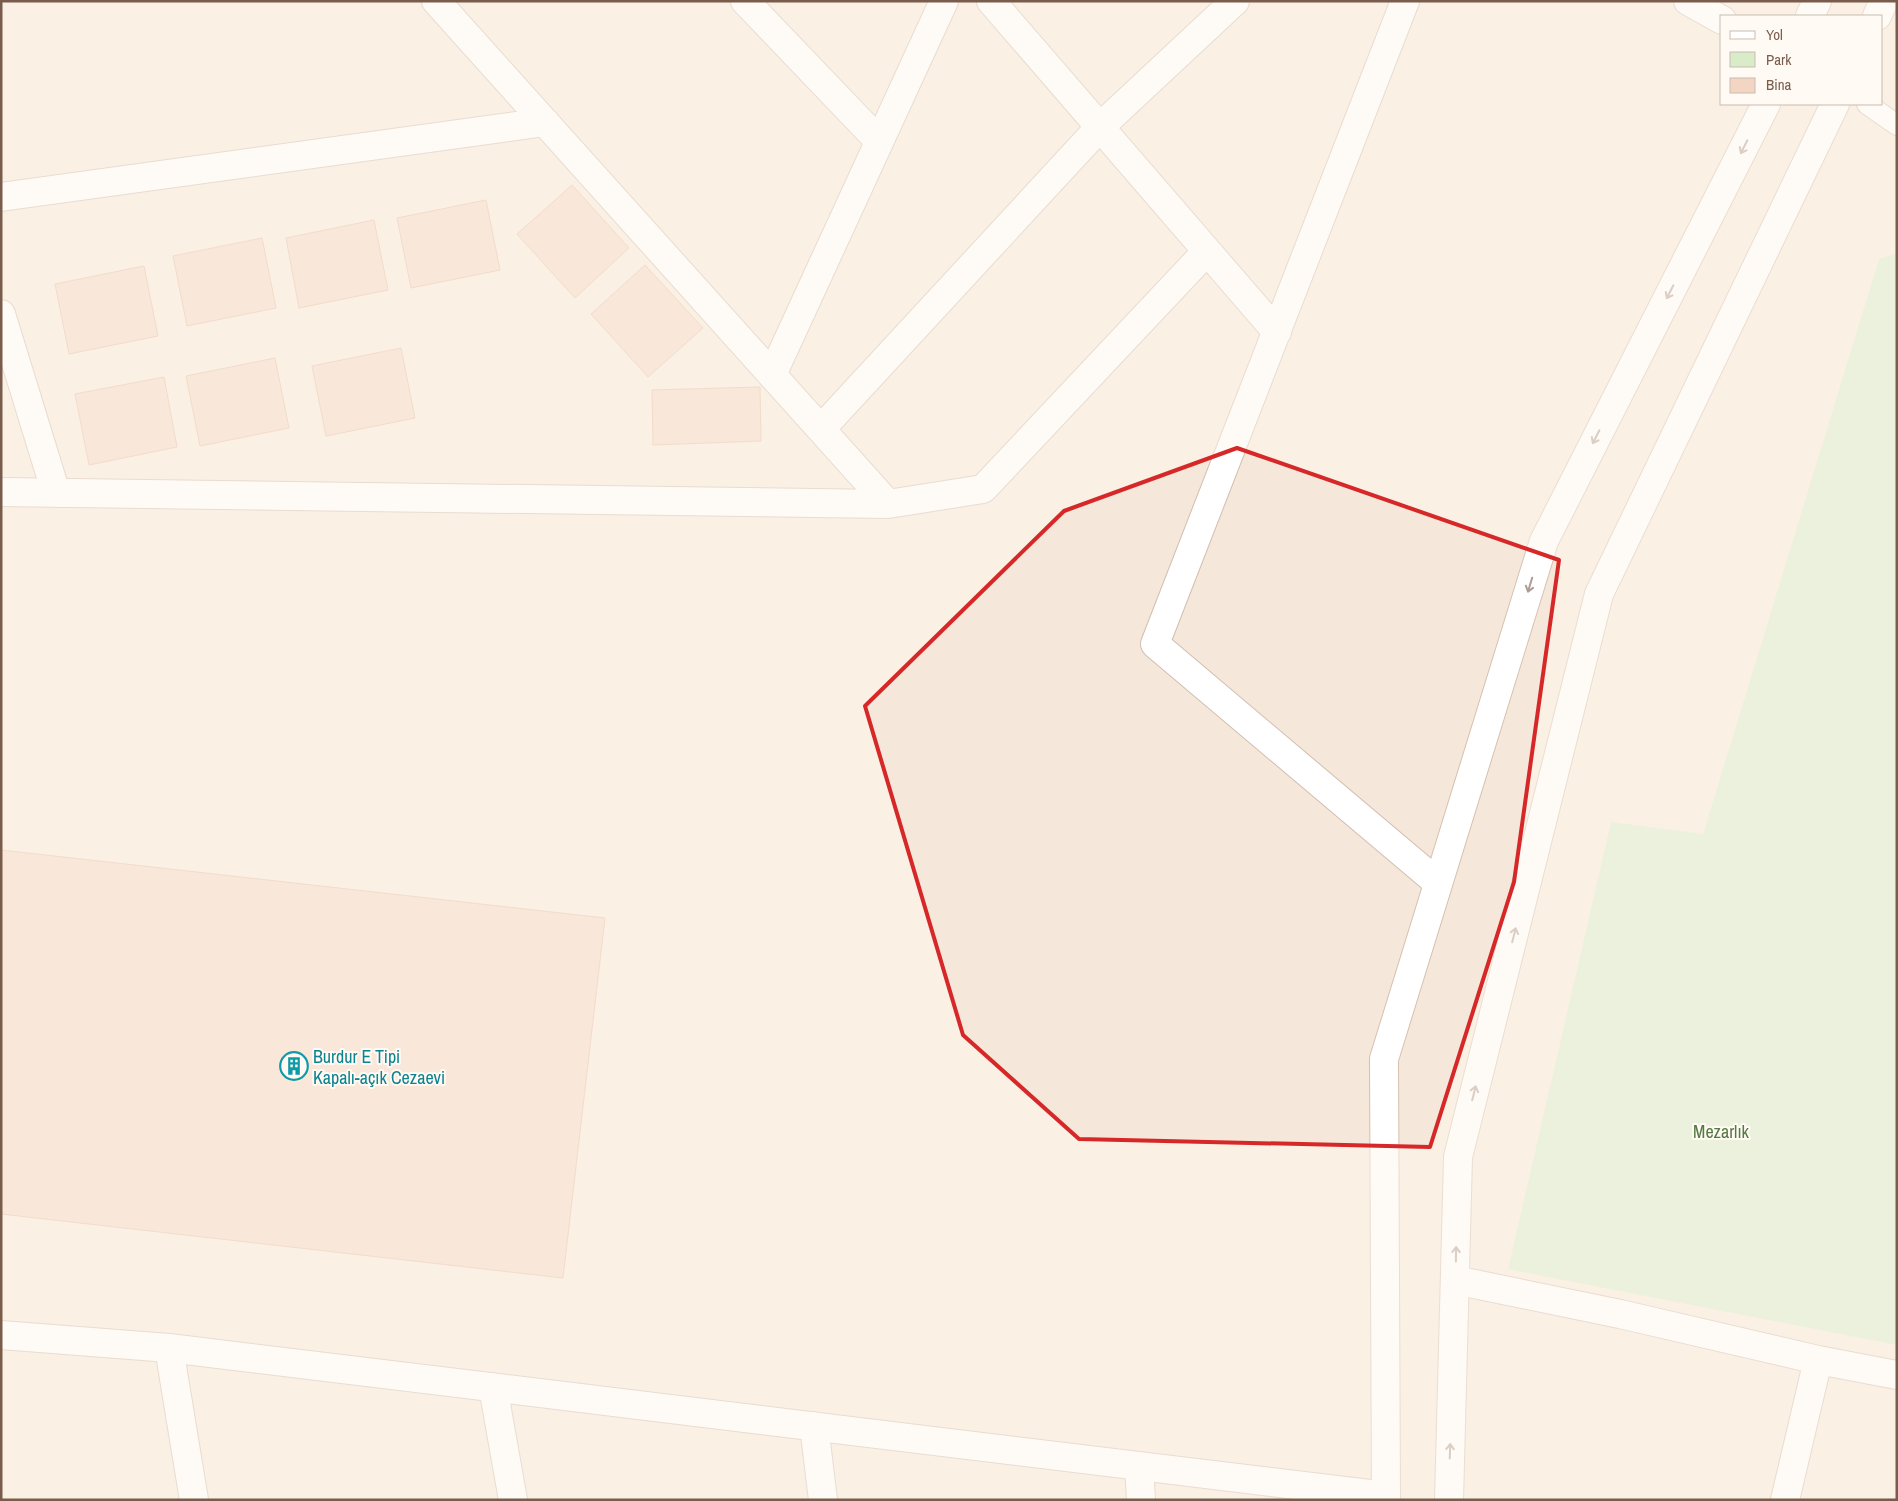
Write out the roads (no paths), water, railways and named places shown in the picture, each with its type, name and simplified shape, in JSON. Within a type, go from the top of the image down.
[{"type":"street","points":[[436,1],[888,504]]},
{"type":"street","points":[[744,1],[879,141]]},
{"type":"street","points":[[772,375],[944,1]]},
{"type":"street","points":[[991,1],[1276,332]]},
{"type":"street","points":[[821,429],[1100,127],[1235,1]]},
{"type":"street","points":[[1405,1],[1155,644],[1438,883]]},
{"type":"street","points":[[1688,1],[1720,19]]},
{"type":"street","points":[[1810,15],[1817,1]]},
{"type":"street","points":[[1877,15],[1884,1]]},
{"type":"street","points":[[1,1335],[169,1348],[1139,1466],[1386,1498],[1384,1059],[1544,541],[1765,105]]},
{"type":"street","points":[[1449,1500],[1458,1157],[1599,594],[1835,105]]},
{"type":"street","points":[[1,197],[544,122]]},
{"type":"street","points":[[1,492],[888,504],[983,489],[1207,251]]},
{"type":"street","points":[[1,314],[56,493]]},
{"type":"street","points":[[1455,1280],[1620,1314],[1818,1360],[1897,1375]]},
{"type":"street","points":[[169,1348],[194,1500]]},
{"type":"street","points":[[1785,1500],[1818,1360]]},
{"type":"street","points":[[493,1388],[513,1500]]},
{"type":"street","points":[[814,1426],[823,1500]]},
{"type":"street","points":[[1139,1466],[1141,1500]]},
{"type":"lane","points":[[1869,105],[1897,125]]},
{"type":"place","name":"Burdur E Tipi Kapalı-açık Cezaevi","points":[[294,1066]]},
{"type":"park label","name":"Mezarlık","points":[[1721,1131]]}]
